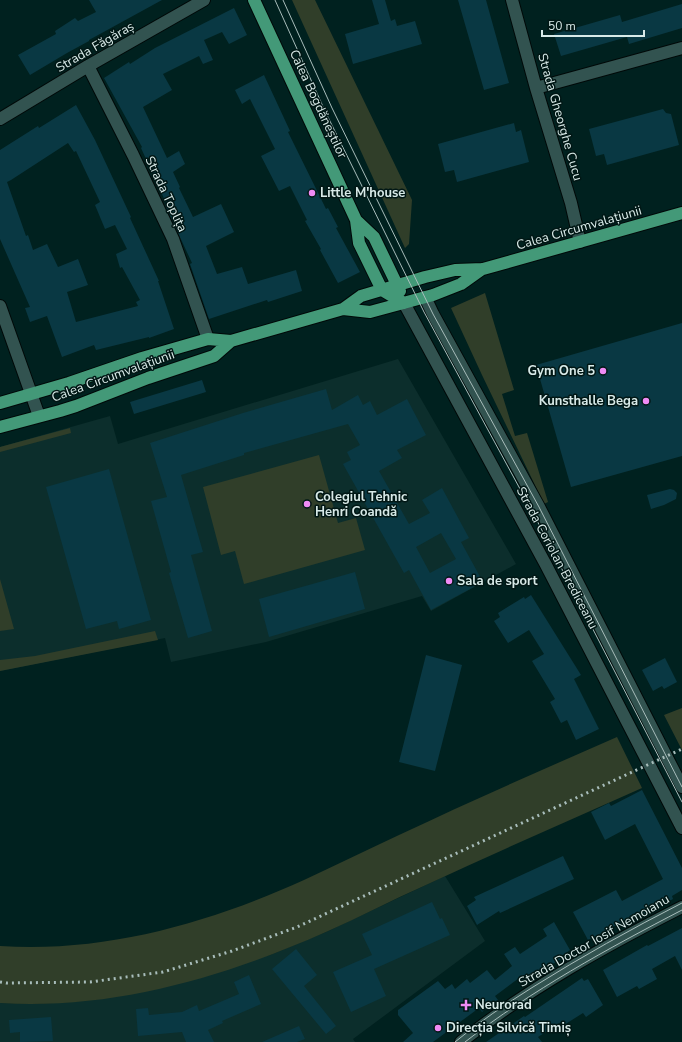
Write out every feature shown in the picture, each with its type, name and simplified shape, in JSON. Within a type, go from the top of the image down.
[{"type":"main road","name":"Calea Bogdăneștilor","points":[[254,0],[356,220],[359,243],[382,290]]},
{"type":"main road","name":"Calea Circumvalațiunii","points":[[0,403],[69,383],[142,358],[208,339],[231,341],[343,309],[361,296],[425,277],[455,270],[483,269],[682,213]]},
{"type":"main road","name":"Calea Bogdăneștilor","points":[[356,220],[374,237],[398,285],[404,303]]},
{"type":"main road","name":"Calea Circumvalațiunii","points":[[343,309],[370,312],[433,295],[462,284],[483,269]]},
{"type":"main road","points":[[382,290],[404,303]]},
{"type":"main road","name":"Calea Circumvalațiunii","points":[[0,427],[76,406],[148,378],[214,356],[231,341]]},
{"type":"street","name":"Strada Făgăraș","points":[[0,119],[88,66],[204,0]]},
{"type":"street","name":"Strada Gheorghe Cucu","points":[[512,0],[536,88],[571,203],[580,242]]},
{"type":"street","points":[[536,88],[682,48]]},
{"type":"street","name":"Strada Toplița","points":[[88,66],[173,240],[208,339]]},
{"type":"street","name":"Strada Coriolan Brediceanu","points":[[425,297],[436,320],[538,507],[682,787]]},
{"type":"street","name":"Strada Coriolan Brediceanu","points":[[404,303],[546,565],[682,828]]},
{"type":"street","points":[[0,306],[39,416]]},
{"type":"street","name":"Strada Doctor Iosif Nemoianu","points":[[461,1042],[505,1009],[555,977],[605,948],[682,907]]},
{"type":"shaded area","name":"Colegiul Tehnic Henri Coandă","points":[[398,359],[516,564],[431,611],[422,596],[266,642],[171,662],[165,638],[0,671],[0,447],[110,416],[118,444]]},
{"type":"shaded area","points":[[445,876],[485,941],[353,1039],[355,1042],[0,1042],[0,1003],[36,1004],[98,999],[270,955],[326,932]]},
{"type":"green space","points":[[292,0],[315,0],[412,200],[409,244],[405,248]]},
{"type":"green space","points":[[485,293],[514,390],[502,394],[515,436],[527,433],[548,502],[544,504],[451,308]]},
{"type":"green space","points":[[70,428],[71,433],[0,452],[0,447]]},
{"type":"green space","points":[[319,455],[338,523],[356,518],[365,550],[244,584],[235,551],[221,555],[203,487]]},
{"type":"green space","points":[[0,579],[14,629],[0,631]]},
{"type":"green space","points":[[155,631],[158,640],[0,671],[0,660],[35,656]]},
{"type":"green space","points":[[682,708],[682,750],[664,715]]},
{"type":"green space","points":[[617,737],[642,788],[480,860],[326,932],[248,963],[167,987],[84,1001],[42,1004],[0,1003],[0,946],[39,947],[78,945],[117,940],[194,922],[304,880],[453,810]]},
{"type":"building","points":[[89,0],[162,0],[89,40],[30,75],[18,55],[56,34],[55,31],[75,18],[78,21],[96,12]]},
{"type":"building","points":[[372,0],[385,0],[391,21],[395,19],[397,26],[415,21],[422,44],[353,64],[345,34],[379,24]]},
{"type":"building","points":[[458,0],[486,0],[509,83],[484,90]]},
{"type":"building","points":[[682,4],[682,28],[629,44],[627,37],[561,56],[554,34],[620,15],[622,22]]},
{"type":"building","points":[[234,8],[247,35],[229,44],[222,32],[204,40],[213,60],[203,64],[199,56],[163,74],[172,90],[143,107],[167,158],[179,151],[185,164],[173,172],[193,217],[221,204],[234,232],[206,246],[217,274],[242,267],[248,284],[296,270],[302,291],[268,302],[267,300],[209,319],[190,264],[192,263],[165,205],[167,205],[141,148],[142,147],[104,78],[155,48]]},
{"type":"building","points":[[264,75],[290,131],[288,132],[326,209],[328,208],[338,227],[336,228],[360,272],[338,283],[305,221],[307,220],[290,186],[279,191],[261,156],[275,149],[250,99],[242,104],[235,90]]},
{"type":"building","points":[[76,105],[95,140],[159,281],[174,329],[149,338],[96,350],[94,345],[62,357],[47,316],[30,322],[25,308],[30,307],[0,239],[0,150],[38,126],[39,128]],"holes":[[[68,143],[74,152],[76,151],[100,202],[95,205],[105,229],[115,225],[127,249],[116,254],[120,268],[122,267],[140,300],[136,302],[138,306],[76,322],[67,292],[88,285],[78,259],[58,267],[47,244],[33,250],[28,235],[26,236],[7,182]]]},
{"type":"building","points":[[663,109],[666,113],[671,114],[679,145],[607,165],[604,154],[596,156],[589,129]]},
{"type":"building","points":[[514,123],[516,132],[521,130],[529,162],[457,182],[454,170],[445,172],[438,144]]},
{"type":"building","points":[[682,323],[682,456],[571,487],[536,365]]},
{"type":"building","points":[[202,380],[206,392],[134,414],[130,402]]},
{"type":"building","points":[[326,389],[332,410],[358,395],[363,405],[370,401],[377,415],[407,399],[426,435],[397,450],[402,458],[379,471],[409,524],[430,513],[422,500],[442,488],[469,538],[461,542],[483,582],[431,610],[409,570],[404,573],[343,464],[351,460],[347,452],[360,445],[348,424],[244,453],[244,455],[181,475],[203,552],[191,555],[212,631],[188,638],[169,573],[171,572],[151,501],[167,497],[150,443],[243,413]],"holes":[[[441,533],[456,559],[430,573],[416,547]]]},
{"type":"building","points":[[109,469],[151,620],[119,629],[117,621],[86,629],[46,487]]},
{"type":"building","points":[[670,489],[677,493],[676,499],[651,509],[647,495]]},
{"type":"building","points":[[355,572],[365,609],[269,637],[259,599]]},
{"type":"building","points":[[531,595],[581,675],[574,679],[599,729],[576,740],[567,720],[561,723],[550,702],[555,699],[532,661],[544,654],[529,630],[508,643],[494,621],[500,617],[498,613],[524,597],[525,599]]},
{"type":"building","points":[[426,655],[462,665],[435,771],[399,762]]},
{"type":"building","points":[[665,658],[677,682],[664,689],[662,686],[653,691],[642,670]]},
{"type":"building","points":[[642,790],[682,868],[682,890],[672,896],[673,899],[641,916],[639,913],[588,940],[573,912],[616,890],[622,901],[663,879],[635,824],[605,840],[591,812],[609,803],[611,806]]},
{"type":"building","points":[[563,856],[574,879],[500,913],[499,911],[477,925],[467,906],[476,900],[474,897]]},
{"type":"building","points":[[432,902],[450,935],[374,969],[386,996],[351,1012],[333,972],[372,955],[362,934]]},
{"type":"building","points":[[554,922],[570,950],[560,957],[561,959],[533,976],[532,975],[521,981],[519,978],[495,996],[498,1000],[489,1007],[482,1012],[479,1008],[433,1042],[403,1042],[413,1033],[398,1015],[398,1010],[438,981],[445,989],[452,984],[455,989],[467,979],[470,983],[487,970],[495,980],[512,966],[504,954],[515,947],[520,954],[547,936],[543,929]]},
{"type":"building","points":[[682,928],[682,970],[675,956],[652,969],[657,979],[639,989],[637,986],[617,997],[603,970],[647,945],[648,946]]},
{"type":"building","points":[[296,949],[317,975],[304,986],[336,1026],[326,1034],[272,969]]},
{"type":"building","points":[[249,975],[261,1004],[222,1021],[223,1023],[208,1030],[214,1042],[186,1042],[182,1032],[138,1036],[136,1009],[148,1008],[149,1015],[182,1012],[197,1005],[199,1011],[239,994],[234,982]]},
{"type":"building","points":[[582,978],[584,981],[588,979],[603,1005],[586,1017],[583,1013],[564,1025],[561,1022],[538,1037],[542,1042],[486,1042],[524,1016],[525,1017]]},
{"type":"building","points":[[51,1017],[53,1041],[20,1042],[20,1032],[10,1033],[9,1020]]},
{"type":"building","points":[[299,1026],[305,1039],[297,1042],[262,1042]]},
{"type":"tram line","points":[[275,0],[325,111],[424,312],[532,511],[682,802]]},
{"type":"tram line","points":[[283,0],[332,108],[433,314],[539,507],[682,787]]},
{"type":"tram line","points":[[455,1042],[493,1013],[523,993],[606,944],[682,903]]},
{"type":"tram line","points":[[465,1042],[490,1023],[570,971],[682,910]]},
{"type":"railway","points":[[0,982],[90,982],[163,972],[232,951],[297,927],[682,749]]},
{"type":"place","name":"Little M'house","points":[[312,193]]},
{"type":"place","name":"Gym One 5","points":[[603,371]]},
{"type":"place","name":"Kunsthalle Bega","points":[[646,401]]},
{"type":"place","name":"Colegiul Tehnic Henri Coandă","points":[[307,504]]},
{"type":"place","name":"Sala de sport","points":[[449,581]]},
{"type":"place","name":"Neurorad","points":[[466,1005]]},
{"type":"place","name":"Direcția Silvică Timiș","points":[[438,1028]]}]
